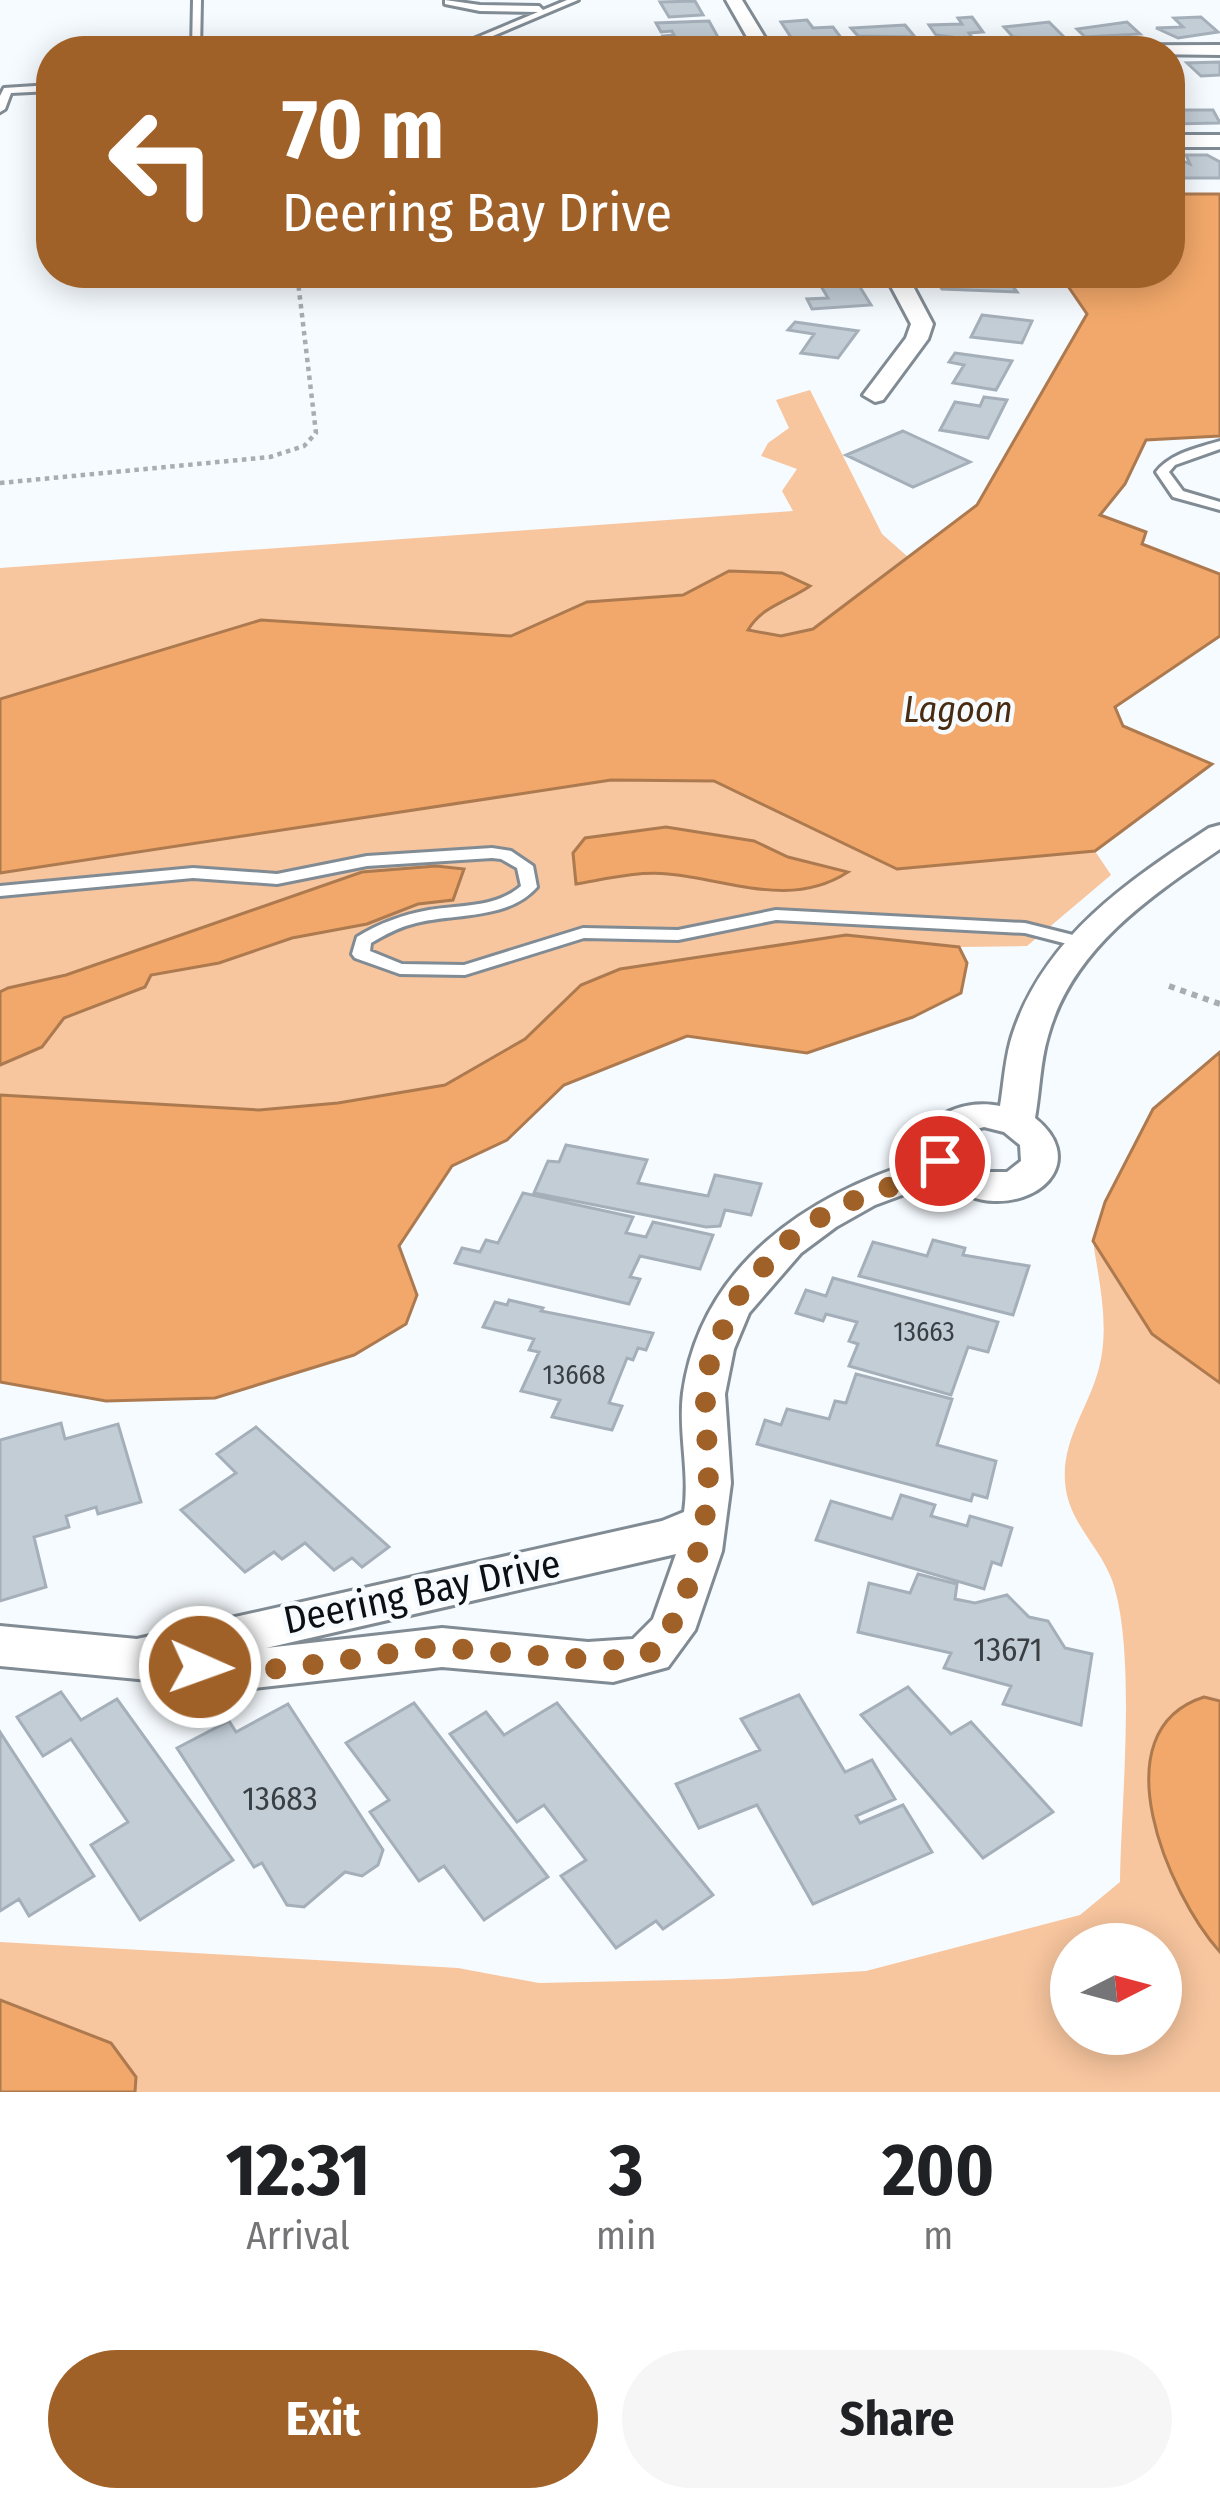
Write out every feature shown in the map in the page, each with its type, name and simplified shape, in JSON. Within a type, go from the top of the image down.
[{"type":"street","points":[[734,0],[755,36]]},
{"type":"street","points":[[1185,50],[1220,50]]},
{"type":"street","points":[[1185,141],[1220,141]]},
{"type":"street","points":[[875,395],[922,324],[903,288]]},
{"type":"street","points":[[1016,1122],[1039,1010],[1079,942],[1107,914],[1220,835]]},
{"type":"street","points":[[984,1114],[1016,1122],[1038,1140],[1043,1152],[1033,1175],[1003,1187],[965,1181],[945,1166],[936,1149],[938,1138],[954,1121],[984,1114]]},
{"type":"street","name":"Deering Bay Drive","points":[[0,1646],[244,1669],[283,1669],[434,1647],[581,1659],[622,1660],[648,1654],[665,1640],[693,1576],[709,1496],[705,1390],[711,1355],[741,1291],[793,1236],[834,1208],[945,1166]]},
{"type":"street","name":"Deering Bay Drive","points":[[141,1656],[668,1538],[702,1524]]},
{"type":"lane","points":[[196,36],[197,0]]},
{"type":"lane","points":[[484,36],[574,0]]},
{"type":"lane","points":[[448,2],[480,8],[551,8]]},
{"type":"lane","points":[[0,110],[7,90],[36,89]]},
{"type":"lane","points":[[1220,446],[1171,462],[1162,472],[1178,494],[1220,506]]},
{"type":"lane","points":[[0,891],[172,874],[277,879],[367,861],[492,853],[516,858],[525,866],[529,886],[515,901],[405,918],[371,933],[363,941],[361,954],[400,969],[465,970],[583,933],[678,934],[758,916],[1025,928],[1079,942]]},
{"type":"path","points":[[0,483],[270,457],[304,446],[316,433],[299,288]]},
{"type":"path","points":[[1168,986],[1220,1004]]},
{"type":"shaded area","points":[[810,390],[882,534],[908,557],[812,628],[769,637],[748,630],[761,611],[790,600],[729,571],[683,595],[587,602],[511,636],[261,620],[0,699],[0,568],[793,511],[782,491],[797,469],[761,456],[768,443],[789,428],[776,400]]},
{"type":"shaded area","points":[[611,780],[714,781],[897,869],[1095,851],[1111,875],[1027,946],[959,947],[846,935],[620,969],[581,985],[525,1039],[445,1085],[259,1110],[0,1095],[0,873]]},
{"type":"shaded area","points":[[1093,1241],[1152,1334],[1220,1383],[1220,2092],[0,2092],[0,1942],[458,1968],[539,1983],[725,1979],[866,1971],[1080,1915],[1120,1882],[1126,1728],[1120,1610],[1106,1567],[1071,1508],[1065,1481],[1068,1451],[1102,1352]]},
{"type":"water","name":"Lagoon","points":[[1185,194],[1220,194],[1220,436],[1146,440],[1125,484],[1100,515],[1146,532],[1142,544],[1220,574],[1220,636],[1115,707],[1123,726],[1212,764],[1095,851],[897,869],[714,781],[611,780],[0,873],[0,699],[261,620],[511,636],[587,602],[683,595],[729,571],[782,573],[810,586],[768,610],[748,630],[781,636],[813,629],[977,505],[1087,314],[1069,288],[1185,288]]},
{"type":"water","points":[[666,827],[754,841],[788,857],[848,872],[805,889],[783,890],[656,873],[576,884],[573,853],[585,838]]},
{"type":"water","points":[[436,866],[464,869],[453,900],[418,904],[367,924],[292,938],[219,963],[151,975],[145,987],[64,1018],[42,1047],[0,1065],[0,992],[8,988],[66,975],[362,872]]},
{"type":"water","points":[[846,935],[959,947],[967,963],[961,993],[913,1017],[807,1053],[687,1036],[564,1085],[507,1140],[452,1166],[399,1246],[417,1295],[406,1324],[354,1355],[215,1398],[106,1401],[0,1382],[0,1095],[259,1110],[445,1085],[525,1039],[581,985],[620,969]]},
{"type":"water","points":[[1220,1052],[1220,1383],[1152,1334],[1093,1241],[1105,1202],[1153,1109]]},
{"type":"water","points":[[1204,1697],[1220,1701],[1220,1952],[1200,1926],[1164,1855],[1149,1777],[1154,1743],[1172,1715]]},
{"type":"water","points":[[0,2000],[111,2043],[136,2077],[135,2092],[0,2092]]},
{"type":"building","points":[[695,1],[703,15],[669,17],[660,2]]},
{"type":"building","points":[[972,17],[983,32],[944,36],[936,35],[929,25],[962,24],[958,18]]},
{"type":"building","points":[[1201,17],[1218,32],[1185,37],[1156,28],[1183,27],[1174,18]]},
{"type":"building","points":[[807,20],[813,28],[833,27],[840,36],[790,36],[781,22]]},
{"type":"building","points":[[709,21],[717,36],[663,36],[674,35],[661,32],[656,23]]},
{"type":"building","points":[[1049,22],[1063,36],[1012,36],[1004,27]]},
{"type":"building","points":[[1127,22],[1140,34],[1084,36],[1077,29]]},
{"type":"building","points":[[905,25],[914,36],[858,36],[851,28]]},
{"type":"building","points":[[1220,62],[1220,75],[1201,76],[1187,63]]},
{"type":"building","points":[[1185,110],[1213,110],[1220,123],[1185,124]]},
{"type":"building","points":[[1186,155],[1207,155],[1220,162],[1220,178],[1185,178],[1185,162],[1190,164]]},
{"type":"building","points":[[822,288],[861,288],[871,305],[812,309],[807,299],[828,298]]},
{"type":"building","points":[[1014,288],[1017,292],[942,289]]},
{"type":"building","points":[[982,315],[1032,321],[1022,343],[971,337]]},
{"type":"building","points":[[795,322],[858,331],[838,358],[801,353],[814,334],[788,330]]},
{"type":"building","points":[[955,353],[1012,361],[996,390],[953,383],[964,365],[949,362]]},
{"type":"building","points":[[984,397],[1007,400],[988,438],[940,430],[955,402],[980,406]]},
{"type":"building","points":[[903,431],[970,462],[913,487],[846,455]]},
{"type":"building","points":[[566,1145],[647,1160],[638,1183],[708,1196],[715,1175],[761,1184],[751,1215],[725,1210],[720,1226],[706,1227],[534,1193],[548,1161],[559,1162]]},
{"type":"building","points":[[523,1193],[633,1217],[626,1233],[646,1237],[653,1222],[713,1235],[700,1269],[640,1256],[630,1277],[640,1279],[629,1304],[455,1263],[462,1248],[480,1252],[486,1240],[498,1243]]},
{"type":"building","points":[[933,1240],[965,1248],[963,1255],[1029,1266],[1013,1315],[859,1276],[873,1242],[927,1256]]},
{"type":"building","points":[[833,1278],[998,1322],[988,1352],[968,1347],[951,1395],[849,1366],[858,1344],[849,1341],[857,1322],[826,1314],[823,1321],[796,1313],[806,1290],[826,1296]]},
{"type":"building","points":[[509,1300],[653,1333],[646,1350],[638,1348],[633,1360],[627,1358],[609,1403],[622,1406],[612,1430],[552,1417],[560,1400],[521,1391],[539,1352],[529,1350],[534,1339],[483,1327],[495,1302],[507,1305]]},
{"type":"building","points":[[856,1374],[952,1399],[937,1445],[996,1461],[987,1498],[973,1494],[971,1501],[757,1444],[765,1420],[781,1425],[787,1409],[829,1419],[835,1401],[846,1403]]},
{"type":"building","points":[[61,1423],[65,1439],[118,1424],[141,1502],[98,1514],[96,1507],[66,1516],[69,1527],[34,1537],[46,1587],[0,1601],[0,1440]]},
{"type":"building","points":[[256,1427],[389,1547],[362,1567],[352,1558],[334,1570],[305,1543],[282,1559],[274,1552],[245,1572],[181,1510],[236,1473],[217,1454]]},
{"type":"building","points":[[901,1495],[935,1505],[931,1516],[967,1526],[970,1516],[1012,1528],[1001,1565],[992,1562],[984,1589],[816,1540],[831,1501],[892,1519]]},
{"type":"building","points":[[918,1574],[957,1584],[955,1599],[975,1603],[1007,1595],[1029,1617],[1048,1621],[1065,1648],[1092,1654],[1081,1725],[1003,1704],[1011,1686],[944,1668],[951,1653],[858,1632],[869,1583],[910,1593]]},
{"type":"building","points":[[908,1687],[951,1734],[971,1722],[1053,1812],[983,1858],[861,1715]]},
{"type":"building","points":[[61,1692],[81,1720],[117,1699],[233,1860],[140,1920],[91,1845],[128,1822],[71,1739],[43,1756],[17,1717]]},
{"type":"building","points":[[799,1695],[845,1772],[872,1760],[895,1799],[856,1816],[860,1823],[903,1805],[932,1852],[813,1904],[757,1805],[699,1828],[676,1784],[760,1750],[741,1719]]},
{"type":"building","points":[[414,1703],[548,1877],[484,1920],[444,1866],[419,1881],[370,1812],[389,1800],[346,1743]]},
{"type":"building","points":[[557,1703],[713,1895],[663,1929],[656,1921],[616,1948],[561,1876],[586,1860],[544,1805],[517,1822],[450,1734],[486,1712],[504,1735]]},
{"type":"building","points":[[288,1704],[383,1850],[378,1865],[362,1876],[345,1872],[304,1907],[287,1905],[262,1863],[254,1867],[177,1748],[229,1721],[236,1732]]},
{"type":"building","points":[[0,1732],[94,1876],[29,1916],[19,1899],[0,1911]]},
{"type":"route","points":[[200,1667],[283,1669],[434,1647],[581,1659],[622,1660],[648,1654],[665,1640],[693,1576],[709,1496],[705,1390],[711,1355],[741,1291],[793,1236],[834,1208],[945,1166],[940,1161]]}]
